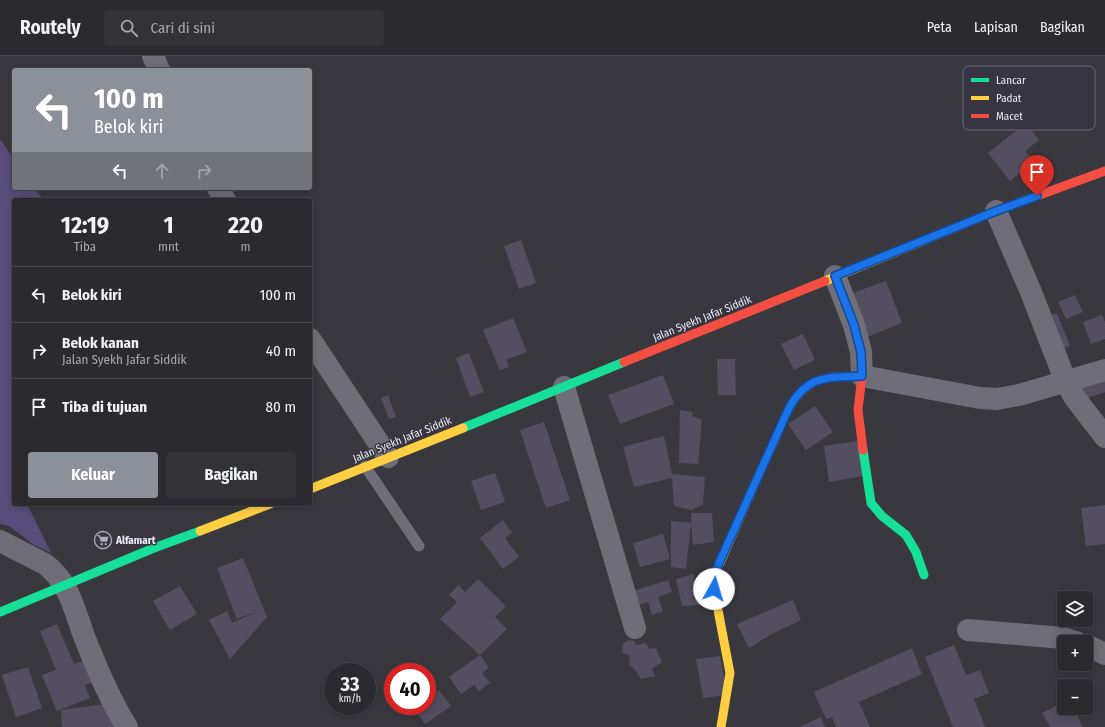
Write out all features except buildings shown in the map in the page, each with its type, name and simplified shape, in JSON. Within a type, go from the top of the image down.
[{"type":"main road","name":"Jalan Syekh Jafar Siddik","points":[[312,488],[996,211],[1105,171]]},
{"type":"main road","points":[[721,727],[730,673],[714,589],[714,580],[719,563],[789,408],[796,396],[806,386],[814,381],[824,378],[862,376],[858,410],[863,454],[872,503],[882,516],[906,535],[916,552],[924,575]]},
{"type":"main road","points":[[0,612],[154,548],[265,506]]},
{"type":"street","points":[[153,56],[158,68]]},
{"type":"street","points":[[996,211],[1031,292],[1066,382],[1075,398],[1105,437]]},
{"type":"street","points":[[835,276],[854,325],[861,352],[862,376],[980,398],[997,399],[1019,395],[1105,370]]},
{"type":"street","points":[[312,342],[388,457]]},
{"type":"street","points":[[564,387],[635,628]]},
{"type":"street","points":[[0,542],[39,560],[51,569],[65,585],[106,690],[127,727]]},
{"type":"street","points":[[968,630],[1057,637]]},
{"type":"street","points":[[1093,649],[1105,654]]},
{"type":"lane","points":[[365,466],[419,546]]},
{"type":"shaded area","points":[[0,139],[12,156],[12,190],[36,190],[42,198],[12,198],[12,506],[28,506],[51,553],[33,544],[9,526],[0,524]]},
{"type":"traffic: fast","points":[[463,428],[624,362]]},
{"type":"traffic: fast","points":[[863,450],[871,503],[882,516],[906,535],[916,552],[924,575]]},
{"type":"traffic: fast","points":[[0,612],[154,548],[200,531]]},
{"type":"traffic: slow","points":[[825,281],[996,211]]},
{"type":"traffic: slow","points":[[312,488],[463,428]]},
{"type":"traffic: slow","points":[[721,727],[730,673],[714,589],[714,580],[716,572],[753,488]]},
{"type":"traffic: slow","points":[[200,531],[265,506]]},
{"type":"traffic: jam","points":[[996,211],[1105,171]]},
{"type":"traffic: jam","points":[[624,362],[825,281]]},
{"type":"traffic: jam","points":[[753,488],[788,409],[804,389],[822,379],[862,376],[858,410],[863,450]]},
{"type":"place","name":"Alfamart","points":[[103,540]]},
{"type":"route","points":[[714,589],[714,580],[719,563],[789,408],[796,396],[806,386],[814,381],[824,378],[862,376],[861,352],[854,325],[835,276],[1037,196]]}]
